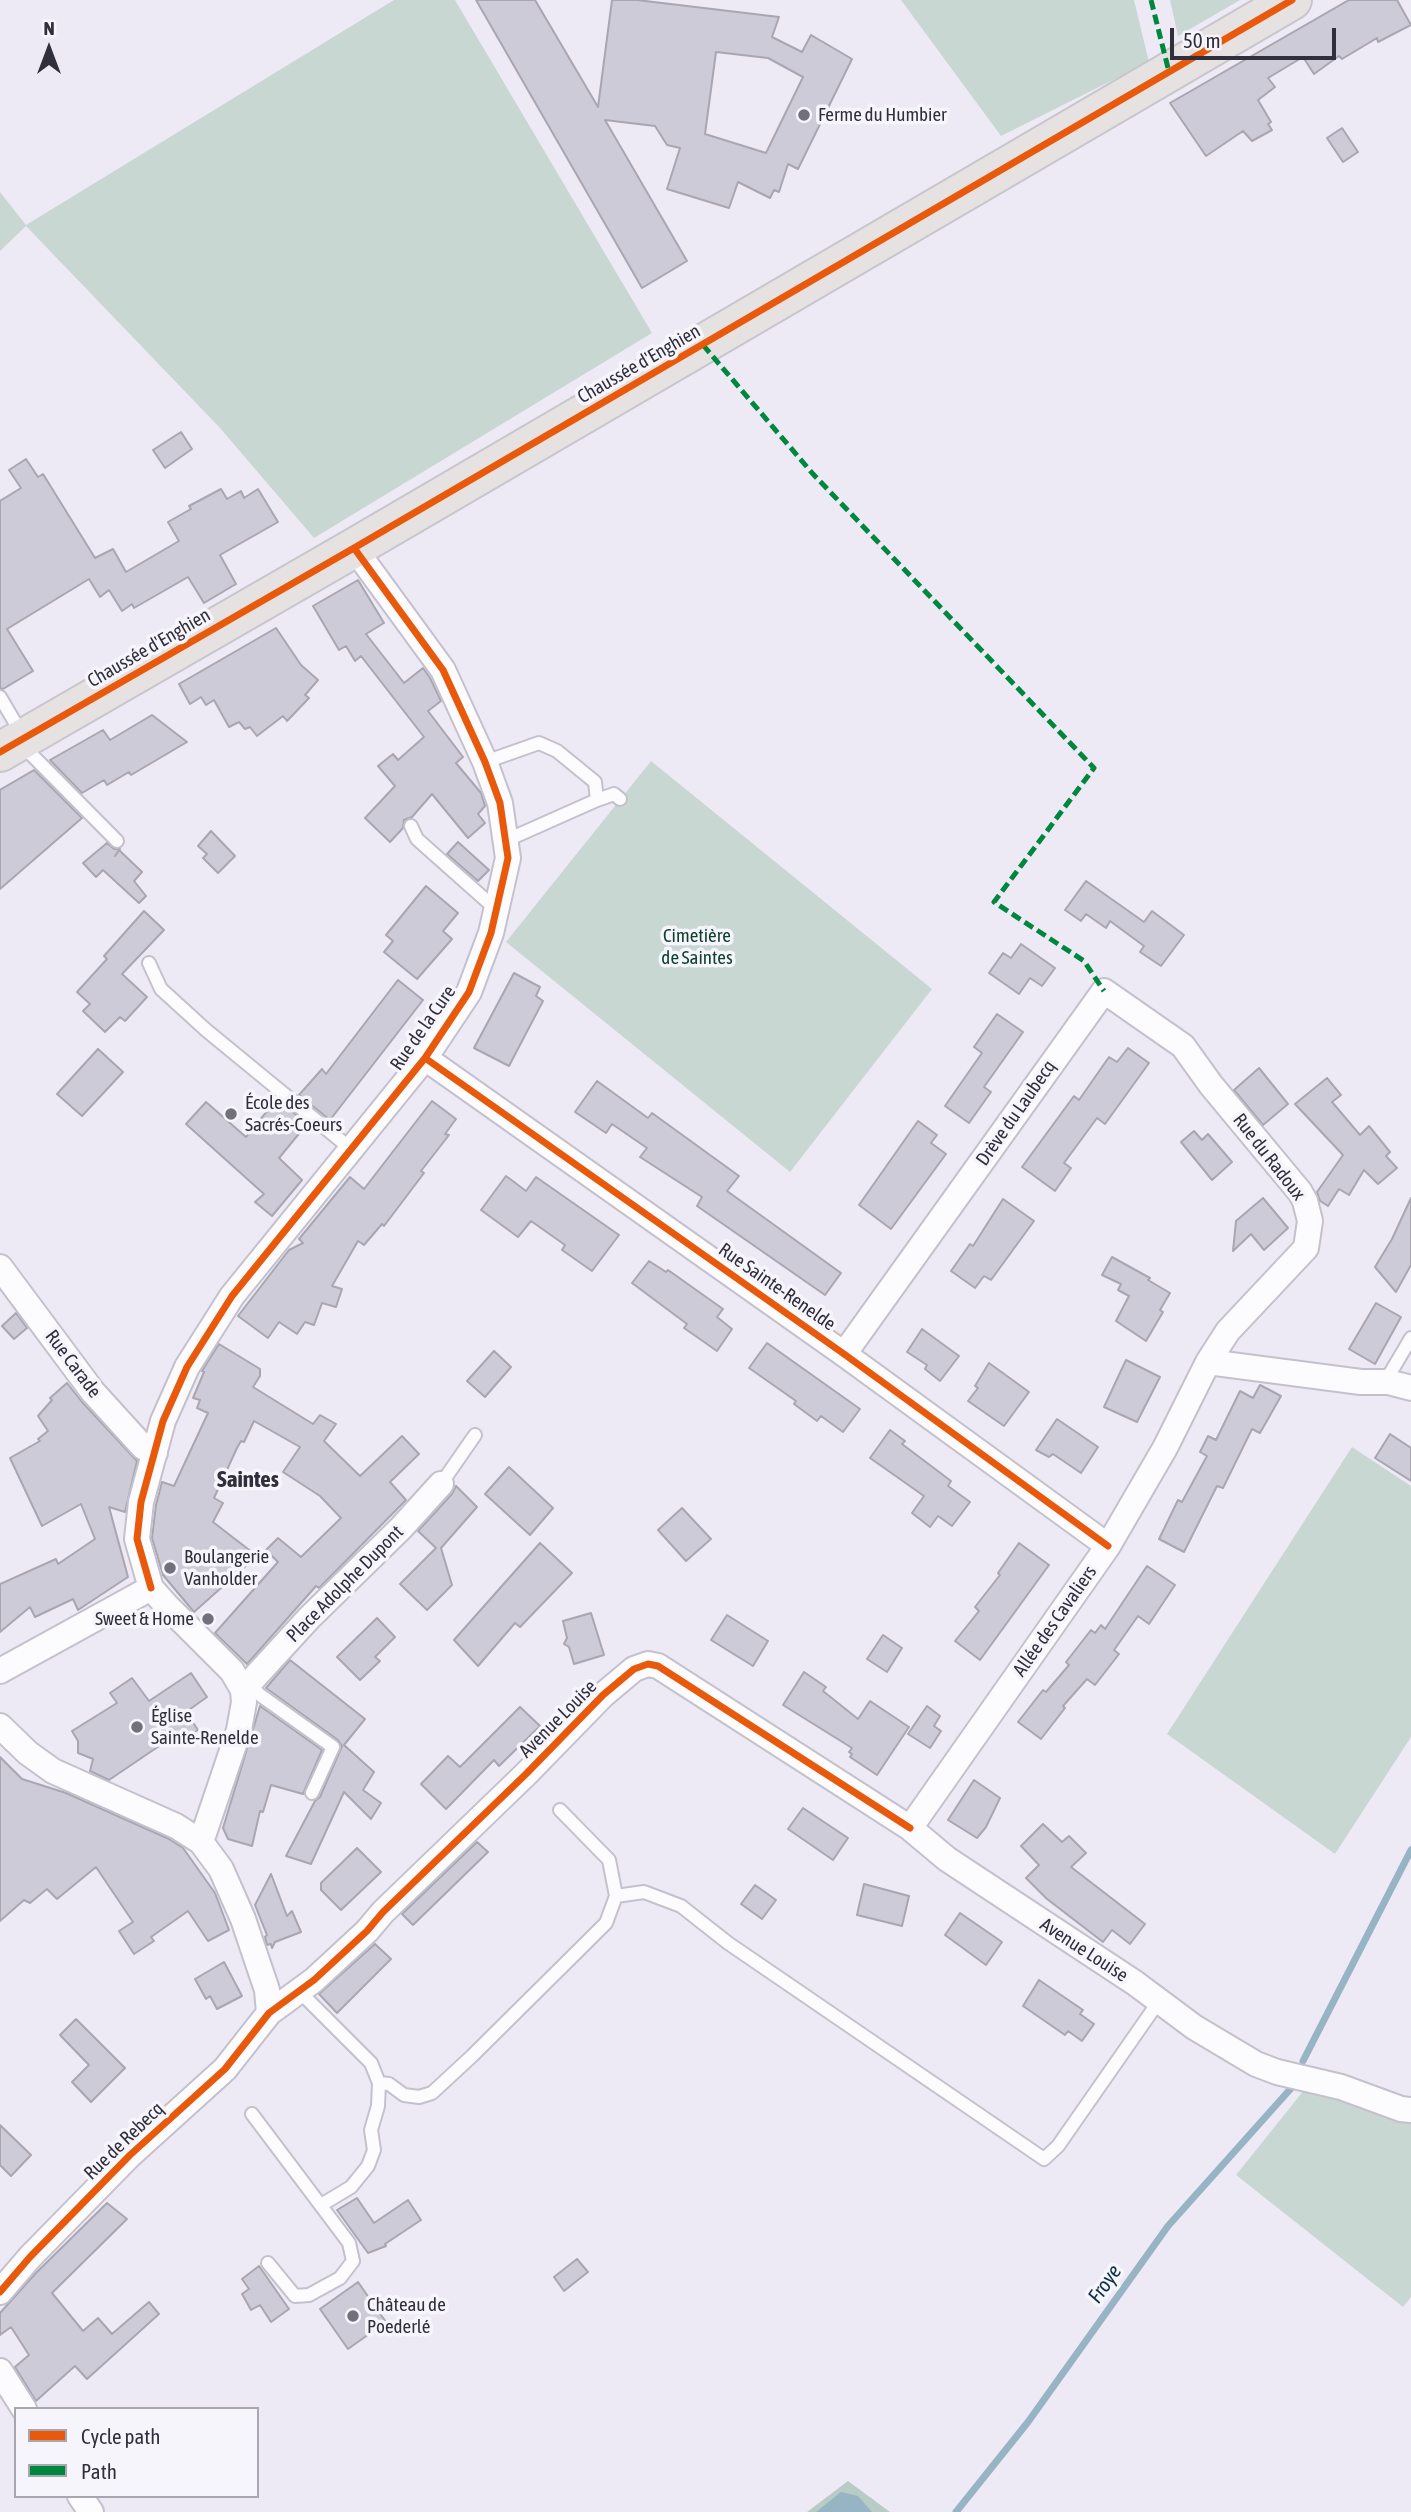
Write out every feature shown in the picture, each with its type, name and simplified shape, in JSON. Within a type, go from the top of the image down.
[{"type":"main road","name":"Chaussée d'Enghien","points":[[14,743],[354,548],[1292,0]]},
{"type":"street","name":"Rue de la Cure","points":[[155,1453],[163,1421],[187,1367],[224,1308],[425,1058],[469,992],[491,933],[498,904],[508,858],[507,840],[500,803],[485,762],[443,670],[354,548]]},
{"type":"street","name":"Drève du Laubecq","points":[[844,1354],[1104,990],[1183,1045],[1212,1085]]},
{"type":"street","name":"Rue Sainte-Renelde","points":[[425,1058],[844,1354],[1108,1546]]},
{"type":"street","name":"Rue du Radoux","points":[[1212,1085],[1300,1192],[1310,1221],[1306,1248],[1228,1331]]},
{"type":"street","name":"Rue Carade","points":[[0,1267],[93,1392],[143,1447],[155,1453]]},
{"type":"street","name":"Allée des Cavaliers","points":[[910,1828],[1108,1546],[1165,1448],[1208,1362],[1228,1331]]},
{"type":"street","points":[[1208,1362],[1361,1382],[1385,1382],[1411,1388]]},
{"type":"street","points":[[155,1453],[142,1502],[137,1539],[151,1588],[246,1687],[239,1730],[201,1842]]},
{"type":"street","name":"Place Adolphe Dupont","points":[[246,1687],[309,1618],[401,1528],[441,1484]]},
{"type":"street","points":[[0,1671],[151,1588]]},
{"type":"street","name":"Avenue Louise","points":[[269,2013],[299,1991],[367,1931],[383,1912],[526,1774],[603,1695],[634,1669],[648,1664],[658,1666],[910,1828],[947,1859],[1159,2001],[1194,2028],[1256,2064],[1277,2072],[1341,2087],[1401,2109],[1411,2110]]},
{"type":"street","points":[[0,1726],[29,1753],[54,1771],[164,1820],[201,1842],[221,1869],[243,1919],[267,1990],[269,2013]]},
{"type":"street","name":"Rue de Rebecq","points":[[0,2292],[30,2257],[130,2155],[225,2069],[269,2013]]},
{"type":"street","points":[[0,2371],[23,2407]]},
{"type":"lane","points":[[0,697],[14,743],[117,841]]},
{"type":"lane","points":[[485,762],[539,743],[557,751],[595,782],[597,800]]},
{"type":"lane","points":[[507,840],[597,800],[614,794],[620,799]]},
{"type":"lane","points":[[411,826],[417,839],[489,903],[498,904]]},
{"type":"lane","points":[[149,963],[161,989],[206,1030],[351,1149]]},
{"type":"lane","points":[[1385,1382],[1411,1338]]},
{"type":"lane","points":[[441,1484],[475,1435]]},
{"type":"lane","points":[[246,1687],[333,1747],[312,1793]]},
{"type":"lane","points":[[379,2083],[389,2084],[404,2095],[419,2097],[432,2093],[606,1923],[616,1896],[609,1860],[560,1810]]},
{"type":"lane","points":[[616,1896],[644,1892],[681,1906],[727,1943],[1044,2159],[1058,2146],[1159,2001]]},
{"type":"lane","points":[[299,1991],[371,2063],[379,2083],[378,2106],[371,2130],[374,2150],[368,2166],[351,2187],[321,2205]]},
{"type":"lane","points":[[252,2114],[349,2243],[353,2261],[340,2277],[309,2295],[295,2297],[268,2263]]},
{"type":"green space","points":[[394,0],[455,0],[652,333],[314,538],[220,428],[26,226],[0,251],[0,192],[26,225]]},
{"type":"green space","points":[[901,0],[1134,0],[1149,62],[1001,136]]},
{"type":"green space","points":[[1170,0],[1240,0],[1178,36]]},
{"type":"green space","name":"Cimetière de Saintes","points":[[651,761],[932,989],[790,1172],[506,942]]},
{"type":"green space","points":[[1352,1447],[1411,1486],[1411,1737],[1335,1854],[1167,1734]]},
{"type":"green space","points":[[1304,2090],[1411,2119],[1411,2297],[1403,2307],[1236,2175]]},
{"type":"green space","points":[[848,2481],[890,2512],[807,2512]]},
{"type":"water","points":[[841,2492],[858,2496],[872,2512],[816,2512]]},
{"type":"building","points":[[476,0],[535,0],[598,107],[612,0],[637,0],[779,17],[772,37],[802,52],[811,35],[852,59],[798,169],[788,164],[779,192],[774,190],[770,198],[738,182],[729,208],[667,189],[680,148],[667,145],[655,126],[605,120],[687,261],[642,288]],"holes":[[[716,52],[768,58],[803,77],[766,153],[705,134]]]},
{"type":"building","points":[[1349,0],[1397,0],[1411,25],[1378,42],[1377,38],[1342,59],[1339,56],[1314,74],[1303,57],[1268,78],[1275,87],[1258,100],[1271,122],[1268,124],[1272,130],[1252,141],[1243,131],[1206,156],[1170,103]]},
{"type":"building","points":[[1342,128],[1358,152],[1343,162],[1327,138]]},
{"type":"building","points":[[181,432],[192,449],[165,468],[153,450]]},
{"type":"building","points":[[26,459],[38,477],[43,474],[95,558],[113,549],[126,572],[179,541],[168,522],[191,509],[189,506],[221,489],[227,499],[241,491],[244,498],[258,489],[278,522],[220,555],[236,584],[204,603],[188,577],[134,608],[132,604],[122,611],[109,590],[100,597],[89,579],[7,629],[33,671],[3,689],[0,688],[0,501],[21,488],[9,470]]},
{"type":"building","points":[[358,580],[384,623],[366,634],[404,683],[423,668],[441,701],[428,711],[463,757],[456,763],[481,793],[485,806],[478,814],[485,823],[468,838],[432,794],[412,817],[404,820],[403,828],[390,842],[365,818],[395,786],[378,766],[393,754],[398,760],[424,737],[361,656],[355,661],[346,646],[339,650],[313,606]]},
{"type":"building","points":[[276,628],[301,665],[318,680],[305,695],[309,698],[287,721],[283,716],[257,736],[250,727],[245,729],[239,722],[229,727],[214,700],[206,705],[201,697],[190,704],[179,684]]},
{"type":"building","points":[[152,715],[187,742],[131,775],[129,772],[107,785],[104,780],[82,793],[50,760],[103,730],[110,740]]},
{"type":"building","points":[[34,770],[82,818],[0,889],[0,790]]},
{"type":"building","points":[[211,831],[235,856],[218,873],[203,858],[207,854],[198,846]]},
{"type":"building","points":[[458,842],[489,870],[478,881],[447,854]]},
{"type":"building","points":[[107,843],[114,849],[120,849],[142,872],[134,881],[146,896],[139,903],[103,870],[96,877],[83,863]]},
{"type":"building","points":[[1086,881],[1144,922],[1152,911],[1184,935],[1161,966],[1140,952],[1144,946],[1110,921],[1106,928],[1086,914],[1081,921],[1065,910]]},
{"type":"building","points":[[426,886],[458,913],[443,931],[452,939],[417,979],[384,952],[393,941],[386,935]]},
{"type":"building","points":[[144,911],[164,930],[122,974],[147,997],[125,1021],[120,1017],[105,1032],[83,1011],[90,1004],[77,992],[107,959],[104,956]]},
{"type":"building","points":[[1021,944],[1055,968],[1042,986],[1030,978],[1019,994],[989,973],[1003,953],[1011,958]]},
{"type":"building","points":[[514,973],[540,987],[536,996],[543,1001],[509,1066],[474,1048]]},
{"type":"building","points":[[398,980],[423,1000],[330,1120],[299,1095],[322,1069],[326,1074]]},
{"type":"building","points":[[997,1014],[1023,1032],[984,1087],[991,1092],[969,1123],[945,1106],[982,1053],[974,1047]]},
{"type":"building","points":[[1128,1048],[1149,1063],[1105,1124],[1097,1118],[1064,1163],[1071,1168],[1055,1191],[1022,1167],[1074,1096],[1079,1100],[1109,1057],[1117,1062]]},
{"type":"building","points":[[98,1049],[123,1072],[82,1116],[57,1094]]},
{"type":"building","points":[[1259,1068],[1288,1104],[1263,1125],[1234,1090]]},
{"type":"building","points":[[1327,1078],[1341,1095],[1332,1102],[1360,1135],[1369,1126],[1390,1152],[1386,1156],[1397,1168],[1378,1184],[1364,1170],[1349,1195],[1339,1189],[1328,1206],[1320,1201],[1317,1192],[1343,1155],[1295,1104]]},
{"type":"building","points":[[597,1081],[648,1118],[652,1113],[739,1176],[727,1191],[841,1273],[825,1295],[697,1206],[702,1197],[640,1157],[647,1148],[612,1124],[606,1133],[575,1112]]},
{"type":"building","points":[[277,1099],[307,1124],[279,1158],[302,1180],[272,1216],[255,1202],[264,1194],[186,1124],[206,1102],[246,1137]]},
{"type":"building","points":[[432,1101],[456,1119],[445,1134],[449,1135],[384,1226],[382,1224],[364,1245],[358,1241],[332,1286],[342,1289],[336,1307],[322,1303],[314,1325],[305,1322],[297,1334],[279,1322],[268,1338],[238,1316],[289,1250],[303,1243],[299,1239],[350,1177],[364,1189]]},
{"type":"building","points":[[918,1121],[937,1135],[931,1143],[946,1154],[891,1229],[859,1205]]},
{"type":"building","points":[[1194,1131],[1202,1140],[1208,1134],[1232,1162],[1212,1180],[1181,1142]]},
{"type":"building","points":[[506,1176],[526,1191],[536,1177],[619,1235],[592,1271],[562,1250],[565,1245],[531,1221],[518,1237],[481,1210]]},
{"type":"building","points":[[1263,1198],[1288,1228],[1264,1250],[1251,1234],[1233,1251],[1236,1221]]},
{"type":"building","points":[[1411,1198],[1411,1265],[1396,1292],[1375,1267],[1392,1239]]},
{"type":"building","points":[[1003,1199],[1034,1221],[991,1280],[984,1276],[975,1288],[951,1271],[970,1244],[973,1246]]},
{"type":"building","points":[[1112,1257],[1150,1278],[1148,1280],[1170,1293],[1160,1310],[1163,1312],[1146,1341],[1116,1321],[1129,1296],[1118,1290],[1121,1284],[1102,1275]]},
{"type":"building","points":[[649,1261],[666,1272],[668,1270],[723,1309],[717,1317],[732,1329],[717,1351],[684,1328],[687,1324],[632,1283]]},
{"type":"building","points":[[1376,1303],[1401,1317],[1375,1364],[1349,1349]]},
{"type":"building","points":[[16,1313],[27,1328],[14,1339],[2,1326]]},
{"type":"building","points":[[922,1329],[959,1356],[940,1381],[925,1369],[927,1365],[907,1352]]},
{"type":"building","points":[[767,1343],[860,1409],[843,1432],[821,1416],[817,1421],[794,1404],[796,1401],[749,1368]]},
{"type":"building","points":[[219,1344],[260,1369],[260,1376],[253,1387],[313,1424],[320,1415],[336,1424],[324,1441],[360,1476],[402,1436],[419,1454],[390,1482],[406,1500],[319,1588],[316,1586],[247,1664],[215,1633],[278,1562],[266,1550],[278,1538],[301,1557],[341,1518],[320,1496],[283,1472],[300,1447],[254,1421],[244,1442],[241,1441],[237,1448],[214,1498],[223,1503],[213,1522],[257,1556],[194,1612],[163,1575],[152,1538],[156,1505],[162,1482],[174,1486],[208,1413],[197,1408],[200,1400],[193,1398],[204,1372],[202,1371]]},
{"type":"building","points":[[494,1351],[511,1367],[485,1397],[467,1381]]},
{"type":"building","points":[[1126,1360],[1160,1377],[1137,1422],[1104,1407]]},
{"type":"building","points":[[989,1363],[1029,1392],[1004,1426],[968,1401],[978,1388],[975,1386]]},
{"type":"building","points":[[67,1383],[137,1461],[125,1512],[109,1507],[128,1577],[78,1610],[73,1599],[35,1617],[30,1607],[0,1632],[0,1584],[56,1559],[58,1564],[95,1539],[81,1504],[42,1526],[10,1458],[40,1441],[38,1439],[48,1431],[38,1416],[52,1400],[50,1398]]},
{"type":"building","points":[[1260,1385],[1281,1396],[1260,1433],[1252,1429],[1223,1488],[1217,1486],[1184,1552],[1159,1539],[1178,1500],[1182,1502],[1207,1456],[1200,1452],[1208,1436],[1216,1440],[1240,1391],[1253,1398]]},
{"type":"building","points":[[1057,1419],[1098,1447],[1081,1473],[1053,1454],[1049,1457],[1036,1450]]},
{"type":"building","points":[[890,1430],[905,1441],[902,1444],[951,1481],[948,1486],[970,1502],[952,1526],[938,1516],[930,1527],[912,1513],[924,1496],[870,1458]]},
{"type":"building","points":[[1390,1434],[1411,1448],[1411,1481],[1375,1458]]},
{"type":"building","points":[[509,1467],[553,1508],[530,1535],[485,1494]]},
{"type":"building","points":[[456,1486],[477,1507],[441,1548],[452,1585],[427,1610],[400,1584],[436,1548],[418,1531],[452,1494]]},
{"type":"building","points":[[682,1508],[711,1539],[686,1561],[658,1530]]},
{"type":"building","points":[[540,1543],[572,1573],[520,1627],[515,1623],[478,1666],[454,1640]]},
{"type":"building","points":[[1019,1543],[1049,1565],[980,1660],[955,1641],[979,1611],[975,1607],[1000,1575],[998,1573]]},
{"type":"building","points":[[1147,1566],[1175,1585],[1149,1624],[1138,1616],[1114,1650],[1119,1654],[1095,1685],[1087,1679],[1063,1706],[1065,1708],[1041,1739],[1018,1722],[1043,1690],[1046,1692],[1069,1665],[1066,1662],[1091,1630],[1095,1633],[1101,1625],[1105,1629]]},
{"type":"building","points":[[591,1613],[604,1655],[574,1664],[569,1647],[564,1644],[567,1638],[563,1621]]},
{"type":"building","points":[[727,1615],[768,1641],[753,1666],[711,1640]]},
{"type":"building","points":[[377,1618],[395,1637],[375,1657],[380,1661],[360,1680],[337,1657]]},
{"type":"building","points":[[883,1635],[902,1648],[887,1672],[867,1659]]},
{"type":"building","points":[[290,1660],[365,1719],[344,1745],[374,1772],[363,1790],[381,1803],[371,1819],[344,1792],[311,1864],[286,1856],[315,1801],[320,1797],[342,1746],[338,1740],[266,1688]]},
{"type":"building","points":[[804,1672],[826,1687],[823,1691],[858,1719],[870,1701],[909,1727],[877,1775],[850,1757],[852,1748],[783,1705]]},
{"type":"building","name":"Église Sainte-Renelde","points":[[191,1673],[207,1697],[186,1712],[198,1730],[175,1744],[171,1738],[109,1780],[90,1771],[93,1759],[78,1753],[78,1741],[72,1731],[117,1703],[110,1693],[132,1678],[149,1701]]},
{"type":"building","points":[[260,1706],[322,1750],[303,1794],[271,1785],[263,1812],[260,1811],[252,1846],[228,1839],[223,1828]]},
{"type":"building","points":[[927,1706],[940,1716],[934,1726],[941,1731],[930,1748],[908,1734]]},
{"type":"building","points":[[520,1707],[540,1726],[499,1766],[494,1760],[446,1809],[421,1784],[448,1756],[460,1767]]},
{"type":"building","points":[[0,1757],[22,1779],[66,1793],[169,1839],[183,1848],[215,1893],[229,1930],[208,1941],[188,1911],[151,1937],[154,1941],[134,1954],[119,1931],[133,1922],[96,1867],[57,1899],[47,1889],[30,1903],[24,1900],[0,1921]]},
{"type":"building","points":[[974,1780],[1000,1798],[986,1827],[977,1838],[948,1820]]},
{"type":"building","points":[[803,1808],[848,1838],[833,1860],[788,1829]]},
{"type":"building","points":[[1043,1824],[1062,1842],[1069,1836],[1086,1853],[1071,1867],[1145,1924],[1130,1944],[1112,1930],[1103,1942],[1047,1899],[1026,1878],[1039,1865],[1021,1846]]},
{"type":"building","points":[[477,1842],[488,1852],[413,1925],[402,1914]]},
{"type":"building","points":[[357,1848],[381,1872],[341,1910],[321,1890],[321,1883]]},
{"type":"building","points":[[271,1874],[287,1916],[292,1911],[301,1932],[275,1942],[272,1948],[271,1944],[267,1945],[267,1935],[255,1905]]},
{"type":"building","points":[[864,1884],[909,1896],[902,1926],[857,1915]]},
{"type":"building","points":[[755,1885],[776,1900],[762,1919],[741,1904]]},
{"type":"building","points":[[960,1913],[1002,1942],[986,1965],[945,1935]]},
{"type":"building","points":[[375,1944],[391,1959],[337,2013],[319,1994]]},
{"type":"building","points":[[224,1962],[242,1996],[217,2009],[210,1996],[206,1999],[195,1979]]},
{"type":"building","points":[[1039,1980],[1083,2010],[1080,2014],[1094,2024],[1082,2041],[1068,2031],[1065,2035],[1023,2006]]},
{"type":"building","points":[[76,2019],[125,2068],[91,2102],[72,2082],[89,2065],[60,2035]]},
{"type":"building","points":[[0,2125],[31,2155],[11,2176],[0,2165]]},
{"type":"building","points":[[357,2198],[374,2223],[408,2200],[421,2220],[385,2244],[386,2246],[368,2253],[337,2210]]},
{"type":"building","points":[[107,2203],[127,2219],[52,2293],[83,2331],[98,2318],[112,2334],[149,2302],[159,2314],[87,2379],[75,2366],[36,2401],[15,2367],[29,2355],[11,2327],[0,2335],[0,2313]]},
{"type":"building","points":[[577,2259],[588,2272],[564,2291],[554,2277]]},
{"type":"building","points":[[259,2266],[289,2309],[271,2322],[260,2305],[251,2310],[242,2294],[249,2289],[242,2279]]},
{"type":"building","name":"Château de Poederlé","points":[[358,2282],[386,2322],[348,2349],[320,2309]]},
{"type":"waterway","name":"Froye","points":[[1303,2061],[1411,1850]]},
{"type":"waterway","name":"Froye","points":[[956,2512],[1028,2422],[1168,2226],[1294,2085]]},
{"type":"marked path","points":[[1151,0],[1169,72]]},
{"type":"marked path","points":[[703,345],[813,474],[1094,768],[994,902],[1084,961],[1104,991]]},
{"type":"cycle path","points":[[0,752],[1292,0]]},
{"type":"cycle path","points":[[151,1588],[137,1539],[141,1502],[163,1421],[187,1367],[232,1296],[425,1058],[469,992],[491,933],[508,858],[500,803],[485,762],[443,670],[354,548]]},
{"type":"cycle path","points":[[425,1058],[844,1354],[1108,1546]]},
{"type":"cycle path","points":[[0,2292],[30,2257],[130,2155],[225,2069],[269,2013],[314,1980],[367,1931],[383,1912],[526,1774],[603,1695],[634,1669],[648,1664],[658,1666],[910,1828]]},
{"type":"place","name":"Ferme du Humbier","points":[[804,115]]},
{"type":"place","name":"École des Sacrés-Coeurs","points":[[231,1114]]},
{"type":"place","name":"Boulangerie Vanholder","points":[[170,1568]]},
{"type":"place","name":"Sweet & Home","points":[[208,1619]]},
{"type":"place","name":"Église Sainte-Renelde","points":[[137,1727]]},
{"type":"place","name":"Château de Poederlé","points":[[353,2316]]},
{"type":"district","name":"Saintes","points":[[248,1480]]}]
